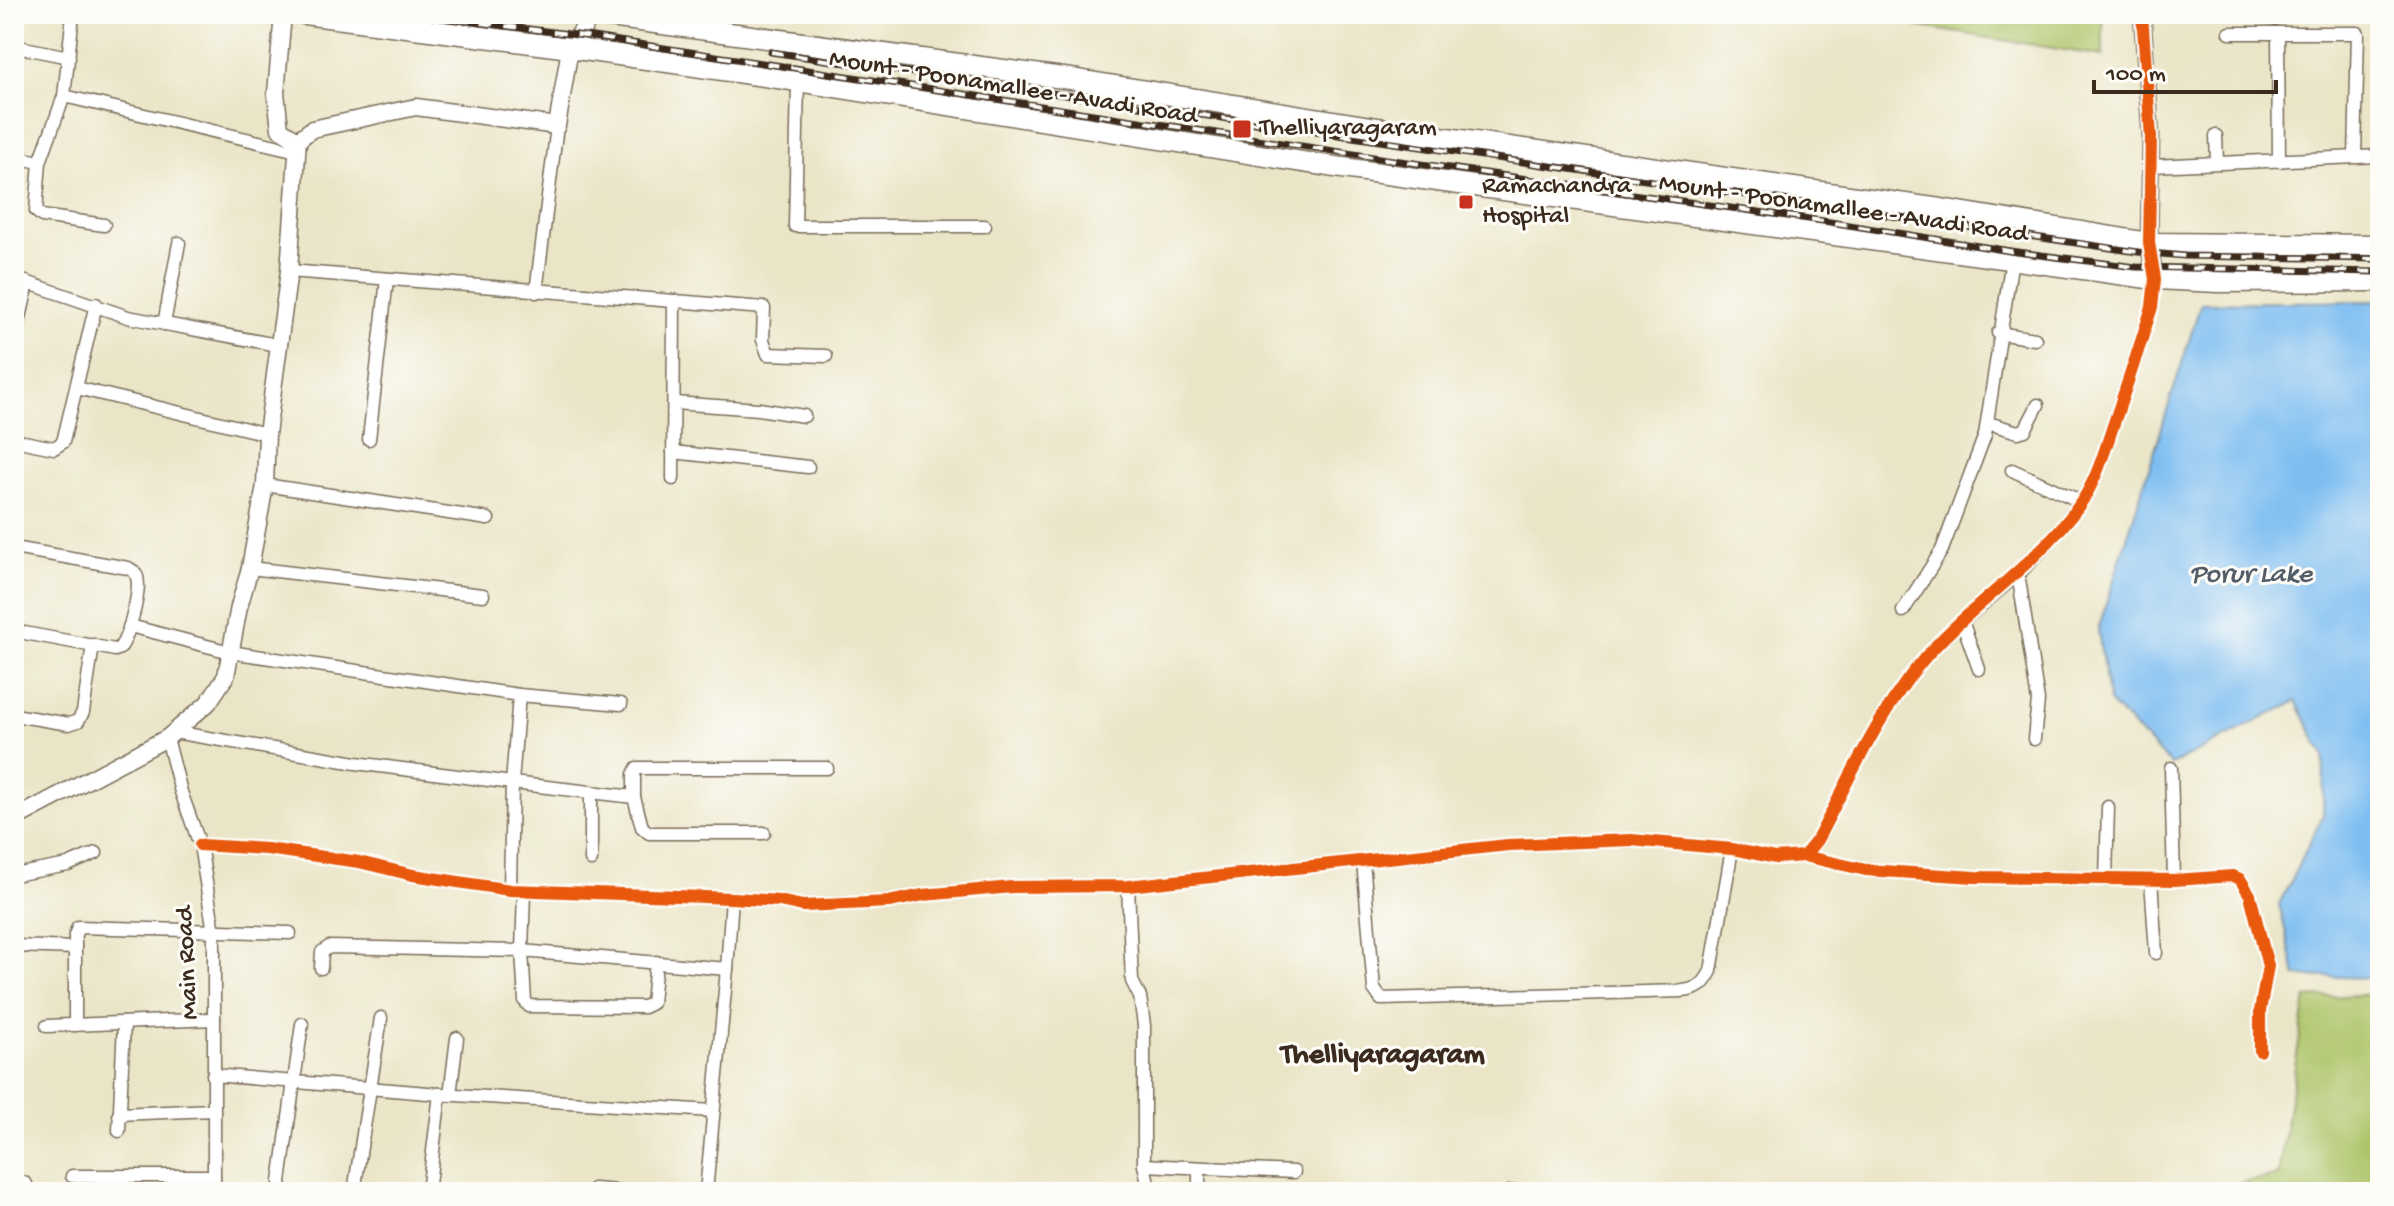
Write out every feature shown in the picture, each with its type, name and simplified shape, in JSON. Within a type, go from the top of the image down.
[{"type":"main road","name":"Mount - Poonamallee - Avadi Road","points":[[304,14],[798,81],[1328,166],[2155,279],[2218,282],[2380,281]]},
{"type":"main road","name":"Mount - Poonamallee - Avadi Road","points":[[591,14],[1078,80],[2149,243],[2380,245]]},
{"type":"street","points":[[73,14],[64,96],[40,162],[35,207],[37,214],[104,225]]},
{"type":"street","points":[[283,14],[276,93],[280,129],[298,145]]},
{"type":"street","points":[[536,292],[570,48],[591,14]]},
{"type":"street","points":[[1804,856],[1817,840],[1890,705],[1919,665],[2050,541],[2082,502],[2095,479],[2152,307],[2155,279],[2149,243],[2151,166],[2142,14]]},
{"type":"street","points":[[2230,33],[2358,33],[2355,156]]},
{"type":"street","points":[[2278,33],[2279,161]]},
{"type":"street","points":[[14,46],[69,57]]},
{"type":"street","points":[[798,81],[795,226],[985,226]]},
{"type":"street","points":[[64,96],[298,145]]},
{"type":"street","points":[[14,819],[170,735],[208,703],[226,676],[265,485],[267,434],[289,271],[298,145],[312,129],[416,107],[557,126]]},
{"type":"street","points":[[2216,136],[2217,162]]},
{"type":"street","points":[[2151,166],[2380,156]]},
{"type":"street","points":[[14,157],[40,162]]},
{"type":"street","points":[[164,324],[179,243]]},
{"type":"street","points":[[1903,611],[1942,550],[1988,423],[1998,333],[2012,259]]},
{"type":"street","points":[[289,271],[764,308],[763,340],[768,354],[826,356]]},
{"type":"street","points":[[14,278],[128,317],[277,345]]},
{"type":"street","points":[[369,439],[387,279]]},
{"type":"street","points":[[14,344],[28,283]]},
{"type":"street","points":[[673,479],[674,301]]},
{"type":"street","points":[[14,440],[54,448],[60,446],[66,436],[96,304]]},
{"type":"street","points":[[1998,333],[2035,339]]},
{"type":"street","points":[[77,388],[267,434]]},
{"type":"street","points":[[674,403],[759,409],[804,416]]},
{"type":"street","points":[[1988,423],[2018,432],[2025,430],[2038,405]]},
{"type":"street","points":[[673,452],[808,467]]},
{"type":"street","points":[[2012,470],[2082,502]]},
{"type":"street","points":[[265,485],[488,519]]},
{"type":"street","points":[[14,548],[128,568],[137,578],[130,626],[120,648],[115,650],[14,631]]},
{"type":"street","points":[[250,568],[483,595]]},
{"type":"street","points":[[2018,573],[2038,701],[2034,739]]},
{"type":"street","points":[[1962,621],[1979,669]]},
{"type":"street","points":[[130,626],[230,652],[519,695],[621,704]]},
{"type":"street","points":[[14,715],[69,724],[78,721],[83,712],[93,645]]},
{"type":"street","points":[[510,890],[512,783],[519,695]]},
{"type":"street","points":[[170,735],[341,761],[634,797]]},
{"type":"street","name":"Main Road","points":[[170,735],[181,792],[200,845],[214,932],[214,1192]]},
{"type":"street","points":[[764,833],[649,833],[642,827],[634,797],[634,774],[637,768],[827,768]]},
{"type":"street","points":[[2171,768],[2174,880]]},
{"type":"street","points":[[591,793],[591,860]]},
{"type":"street","points":[[2106,880],[2108,807]]},
{"type":"street","points":[[200,845],[267,849],[359,862],[413,875],[524,892],[732,898],[831,906],[1003,888],[1128,886],[1508,845],[1631,840],[1732,849],[1775,858],[1804,856],[1866,870],[1975,877],[2174,880],[2233,876],[2246,886],[2268,966],[2260,1011],[2260,1051]]},
{"type":"street","points":[[1363,861],[1374,989],[1381,999],[1683,991],[1705,983],[1711,971],[1732,849]]},
{"type":"street","points":[[14,875],[68,865],[96,853]]},
{"type":"street","points":[[2148,880],[2152,953]]},
{"type":"street","points":[[1128,886],[1131,973],[1140,997],[1144,1025],[1144,1165],[1150,1192]]},
{"type":"street","points":[[524,892],[522,951],[525,1001],[534,1007],[648,1006],[653,997],[656,962]]},
{"type":"street","points":[[706,1192],[732,898]]},
{"type":"street","points":[[75,1025],[75,931],[82,926],[290,933]]},
{"type":"street","points":[[14,946],[75,948]]},
{"type":"street","points":[[321,968],[322,952],[329,947],[522,951],[727,969]]},
{"type":"street","points":[[354,1192],[381,1018]]},
{"type":"street","points":[[47,1026],[214,1019]]},
{"type":"street","points":[[119,1131],[124,1023]]},
{"type":"street","points":[[282,1192],[280,1182],[302,1024]]},
{"type":"street","points":[[428,1192],[457,1038]]},
{"type":"street","points":[[213,1075],[713,1111]]},
{"type":"street","points":[[119,1114],[213,1110]]},
{"type":"street","points":[[1144,1165],[1294,1172]]},
{"type":"street","points":[[1199,1168],[1199,1192]]},
{"type":"street","points":[[72,1176],[214,1176]]},
{"type":"street","points":[[14,1179],[26,1184],[28,1192]]},
{"type":"street","points":[[594,1189],[630,1192]]},
{"type":"street","points":[[1509,1192],[1554,1190]]},
{"type":"green space","points":[[1916,14],[2103,14],[2103,56],[1915,26]]},
{"type":"green space","points":[[2380,994],[2380,1192],[2192,1192],[2278,1176],[2306,998]]},
{"type":"water","name":"Porur Lake","points":[[2380,301],[2380,978],[2296,976],[2279,904],[2323,816],[2324,756],[2296,701],[2171,765],[2109,702],[2098,630],[2201,303]]},
{"type":"railway","points":[[410,14],[593,37],[2016,252],[2136,267],[2380,272]]},
{"type":"railway","points":[[771,52],[2138,252],[2185,256],[2380,259]]},
{"type":"cycle path","points":[[1804,856],[1817,840],[1876,729],[1918,666],[1957,625],[2041,550],[2078,507],[2098,470],[2152,307],[2155,279],[2149,243],[2151,137],[2142,14]]},
{"type":"cycle path","points":[[200,845],[267,849],[359,862],[413,875],[510,890],[732,898],[803,906],[889,902],[923,895],[1012,887],[1128,886],[1508,845],[1631,840],[1732,849],[1775,858],[1804,856],[1866,870],[1975,877],[2174,880],[2233,876],[2240,879],[2250,895],[2268,966],[2260,1011],[2260,1051]]},
{"type":"place","name":"Thelliyaragaram","points":[[1242,129]]},
{"type":"place","name":"Ramachandra Hospital","points":[[1466,202]]},
{"type":"district","name":"Thelliyaragaram","points":[[1383,1056]]}]
